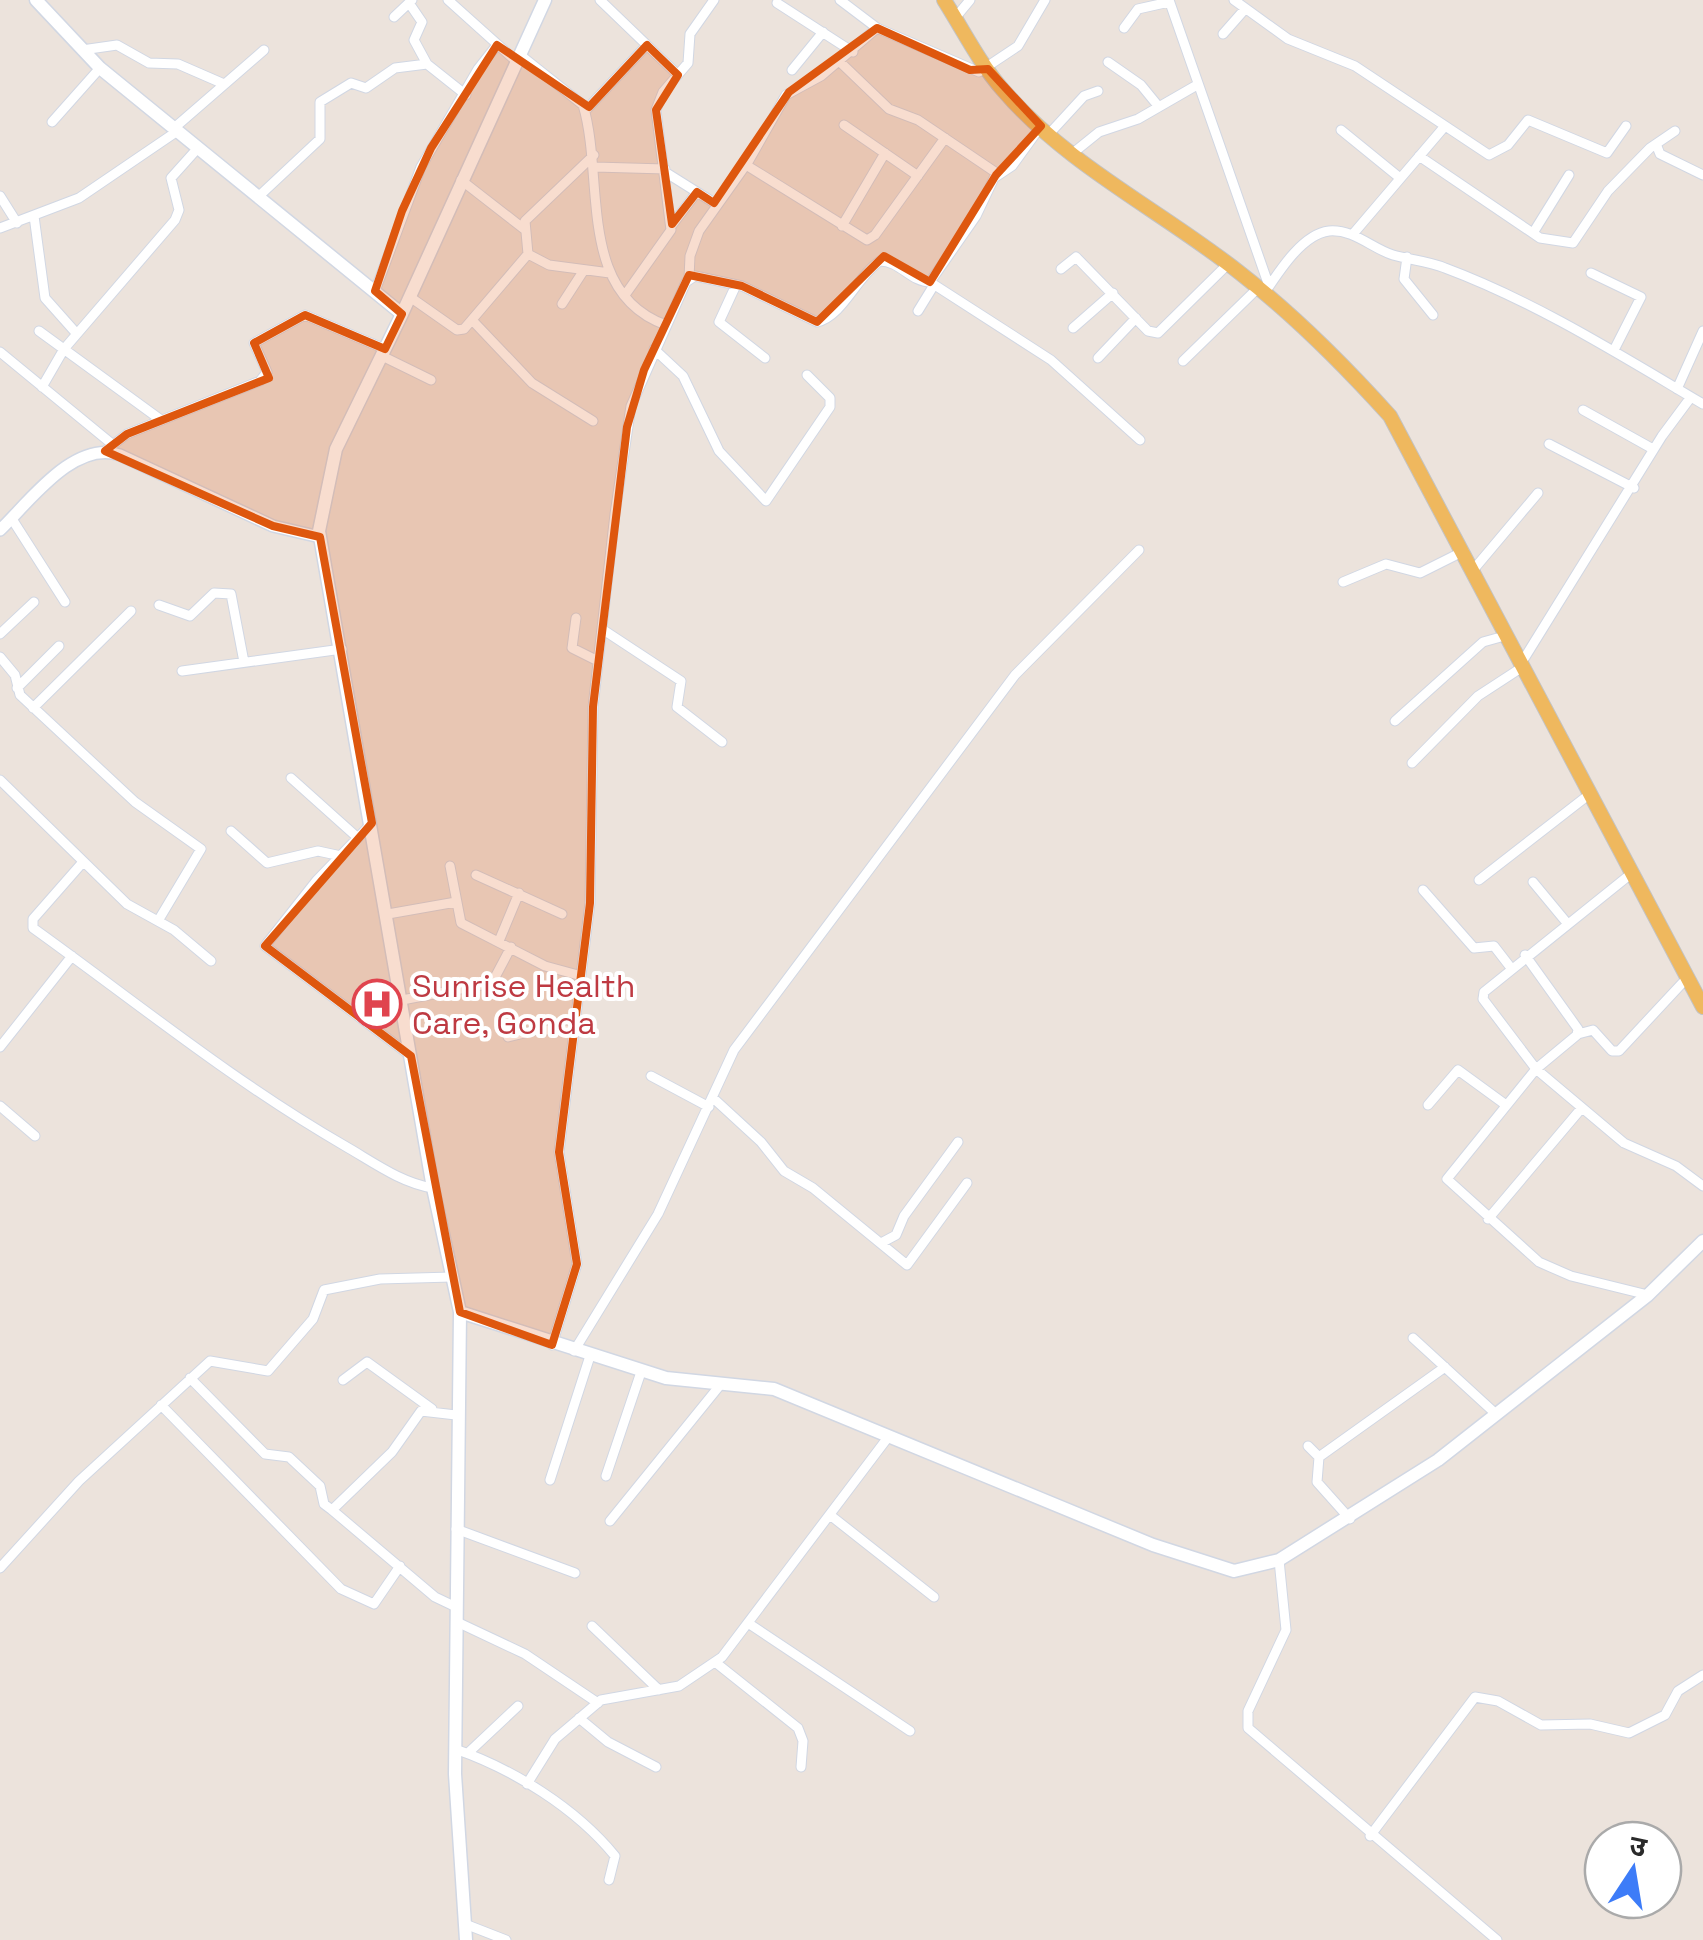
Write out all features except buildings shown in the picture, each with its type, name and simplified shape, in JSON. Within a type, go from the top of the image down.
[{"type":"main road","points":[[36,0],[100,68],[402,314]]},
{"type":"main road","points":[[466,1940],[456,1614],[460,1312],[410,1056],[320,537],[322,503],[336,448],[384,353],[545,0]]},
{"type":"main road","points":[[944,0],[1003,91],[1073,153],[1264,289],[1390,416],[1703,1007]]},
{"type":"main road","points":[[460,1312],[641,1372],[774,1389],[1198,1563],[1234,1571],[1278,1560],[1438,1460],[1648,1295],[1703,1241]]},
{"type":"street","points":[[448,0],[497,44],[577,98],[586,112],[594,154],[600,244],[610,274],[636,308],[666,324]]},
{"type":"street","points":[[600,0],[678,75]]},
{"type":"street","points":[[672,225],[656,110],[663,92],[688,63],[690,34],[714,0]]},
{"type":"street","points":[[840,0],[877,28],[970,70],[988,68],[1018,46],[1046,0]]},
{"type":"street","points":[[955,18],[970,0]]},
{"type":"street","points":[[1234,0],[1288,40],[1355,66],[1489,155],[1508,145],[1528,120],[1607,154],[1626,126]]},
{"type":"street","points":[[394,17],[411,1],[422,22],[414,40],[428,64],[466,95]]},
{"type":"street","points":[[1124,28],[1138,8],[1169,1],[1264,289]]},
{"type":"street","points":[[777,2],[853,52]]},
{"type":"street","points":[[1223,34],[1245,10]]},
{"type":"street","points":[[552,1344],[577,1264],[559,1152],[571,1030],[590,903],[593,707],[629,416],[654,349],[689,278],[694,243],[716,204],[746,165],[786,95],[840,62],[877,28]]},
{"type":"street","points":[[792,70],[823,32]]},
{"type":"street","points":[[374,291],[421,167],[466,95],[475,73],[497,44]]},
{"type":"street","points":[[82,50],[116,45],[149,63],[178,64],[224,84]]},
{"type":"street","points":[[586,112],[647,45]]},
{"type":"street","points":[[0,228],[36,223],[108,182],[264,50]]},
{"type":"street","points":[[840,62],[879,102],[945,138],[998,174]]},
{"type":"street","points":[[1108,62],[1141,85],[1158,107]]},
{"type":"street","points":[[258,197],[320,139],[320,102],[351,83],[366,88],[395,68],[428,64]]},
{"type":"street","points":[[52,122],[100,68]]},
{"type":"street","points":[[1073,153],[1099,132],[1158,107],[1197,84]]},
{"type":"street","points":[[918,311],[998,174],[1012,166],[1084,96],[1098,91]]},
{"type":"street","points":[[844,125],[918,176]]},
{"type":"street","points":[[1353,234],[1445,126]]},
{"type":"street","points":[[1342,130],[1400,178]]},
{"type":"street","points":[[1419,156],[1534,233],[1573,243],[1608,190],[1656,144],[1676,131]]},
{"type":"street","points":[[746,165],[862,239],[872,238],[945,138]]},
{"type":"street","points":[[1656,144],[1660,154],[1703,175]]},
{"type":"street","points":[[42,387],[64,350],[178,213],[171,178],[197,149]]},
{"type":"street","points":[[410,296],[457,330],[472,320],[528,254],[525,221],[594,154]]},
{"type":"street","points":[[842,226],[885,154]]},
{"type":"street","points":[[595,168],[665,170],[716,204]]},
{"type":"street","points":[[1534,233],[1569,175]]},
{"type":"street","points":[[461,180],[524,229]]},
{"type":"street","points":[[625,295],[697,192]]},
{"type":"street","points":[[0,196],[17,223]]},
{"type":"street","points":[[36,223],[48,304],[77,334]]},
{"type":"street","points":[[1183,361],[1264,289],[1308,240],[1333,231],[1353,234],[1495,289],[1614,350],[1703,404]]},
{"type":"street","points":[[528,254],[549,265],[610,274]]},
{"type":"street","points":[[1060,269],[1075,256],[1148,331],[1158,334],[1228,264]]},
{"type":"street","points":[[1406,257],[1404,279],[1433,315]]},
{"type":"street","points":[[689,278],[736,284],[817,322],[831,316],[862,276],[880,260],[892,262],[1061,368],[1140,440]]},
{"type":"street","points":[[562,304],[584,270]]},
{"type":"street","points":[[1591,273],[1640,297],[1614,350]]},
{"type":"street","points":[[736,284],[719,322],[765,358]]},
{"type":"street","points":[[1074,328],[1113,292]]},
{"type":"street","points":[[0,530],[78,459],[161,420],[260,381],[267,372],[254,344],[304,315],[431,380]]},
{"type":"street","points":[[1098,358],[1136,318]]},
{"type":"street","points":[[472,320],[532,382],[593,421]]},
{"type":"street","points":[[39,331],[161,420]]},
{"type":"street","points":[[1677,389],[1703,331]]},
{"type":"street","points":[[654,349],[684,376],[719,452],[766,500],[830,407],[830,398],[807,375]]},
{"type":"street","points":[[0,352],[108,447],[273,526],[320,537]]},
{"type":"street","points":[[1412,763],[1478,696],[1523,664],[1634,488],[1653,449],[1691,397]]},
{"type":"street","points":[[1583,410],[1653,449]]},
{"type":"street","points":[[1549,444],[1634,488]]},
{"type":"street","points":[[1474,569],[1538,493]]},
{"type":"street","points":[[12,518],[65,602]]},
{"type":"street","points":[[574,1352],[658,1214],[734,1050],[938,772],[1026,660],[1139,550]]},
{"type":"street","points":[[1343,582],[1386,564],[1420,573],[1464,551]]},
{"type":"street","points":[[159,605],[190,616],[214,593],[231,594],[244,662]]},
{"type":"street","points":[[0,634],[34,602]]},
{"type":"street","points":[[33,708],[131,611]]},
{"type":"street","points":[[576,618],[572,648],[598,662]]},
{"type":"street","points":[[602,629],[680,681],[676,707],[722,742]]},
{"type":"street","points":[[1395,721],[1483,642],[1508,635]]},
{"type":"street","points":[[17,688],[58,646]]},
{"type":"street","points":[[182,671],[342,649]]},
{"type":"street","points":[[0,657],[33,708],[126,794],[201,849],[158,921]]},
{"type":"street","points":[[292,778],[358,838]]},
{"type":"street","points":[[0,780],[127,904],[158,921],[211,961]]},
{"type":"street","points":[[1479,880],[1591,793]]},
{"type":"street","points":[[372,823],[266,944],[266,949],[410,1056]]},
{"type":"street","points":[[231,832],[268,863],[318,851],[341,856]]},
{"type":"street","points":[[83,862],[32,924],[210,1062],[296,1118],[406,1181],[434,1188]]},
{"type":"street","points":[[450,866],[461,923],[545,966],[578,975]]},
{"type":"street","points":[[1634,872],[1525,955],[1487,988],[1483,998],[1536,1069],[1580,1110],[1624,1143],[1676,1166],[1703,1186]]},
{"type":"street","points":[[476,874],[562,914]]},
{"type":"street","points":[[1533,882],[1567,923]]},
{"type":"street","points":[[1423,890],[1474,948],[1494,946],[1511,968]]},
{"type":"street","points":[[499,941],[519,893]]},
{"type":"street","points":[[388,914],[456,902]]},
{"type":"street","points":[[402,1000],[492,983],[512,947]]},
{"type":"street","points":[[1525,955],[1578,1034]]},
{"type":"street","points":[[0,1048],[72,956]]},
{"type":"street","points":[[1648,1295],[1550,1268],[1488,1219],[1446,1179],[1536,1069],[1578,1034],[1593,1030],[1612,1051],[1619,1051],[1688,978]]},
{"type":"street","points":[[508,1037],[571,1030]]},
{"type":"street","points":[[1428,1104],[1458,1070],[1506,1105]]},
{"type":"street","points":[[651,1076],[710,1102],[762,1142],[780,1167],[813,1188],[910,1265],[967,1183]]},
{"type":"street","points":[[0,1106],[35,1136]]},
{"type":"street","points":[[1488,1219],[1580,1110]]},
{"type":"street","points":[[880,1243],[896,1235],[904,1216],[958,1142]]},
{"type":"street","points":[[0,1568],[79,1481],[214,1358],[268,1371],[312,1319],[324,1290],[380,1279],[452,1277]]},
{"type":"street","points":[[1413,1338],[1496,1414]]},
{"type":"street","points":[[550,1480],[590,1356]]},
{"type":"street","points":[[343,1380],[367,1362],[432,1409],[456,1416]]},
{"type":"street","points":[[1319,1457],[1445,1368]]},
{"type":"street","points":[[606,1476],[641,1372]]},
{"type":"street","points":[[190,1378],[265,1454],[289,1457],[320,1486],[324,1504],[442,1603],[598,1702]]},
{"type":"street","points":[[610,1521],[721,1384]]},
{"type":"street","points":[[161,1404],[341,1589],[374,1604],[400,1566]]},
{"type":"street","points":[[332,1510],[392,1452],[416,1415],[432,1409]]},
{"type":"street","points":[[527,1784],[555,1740],[598,1702],[679,1686],[715,1662],[889,1436]]},
{"type":"street","points":[[1308,1446],[1319,1457],[1317,1482],[1350,1518]]},
{"type":"street","points":[[830,1515],[934,1596]]},
{"type":"street","points":[[456,1529],[575,1573]]},
{"type":"street","points":[[1278,1560],[1286,1630],[1246,1721],[1253,1736],[1498,1940]]},
{"type":"street","points":[[748,1623],[910,1731]]},
{"type":"street","points":[[592,1626],[660,1690]]},
{"type":"street","points":[[715,1662],[798,1728],[803,1741],[801,1767]]},
{"type":"street","points":[[1370,1836],[1474,1697],[1498,1701],[1541,1725],[1590,1724],[1629,1733],[1665,1715],[1678,1691],[1703,1675]]},
{"type":"street","points":[[518,1706],[462,1751],[527,1784],[608,1847],[616,1856],[610,1880]]},
{"type":"street","points":[[579,1718],[608,1742],[656,1767]]},
{"type":"street","points":[[465,1924],[506,1940]]},
{"type":"highlighted area","points":[[877,28],[970,70],[988,69],[1041,126],[996,175],[930,282],[884,256],[817,322],[742,286],[689,275],[644,370],[627,427],[593,707],[590,903],[559,1152],[577,1264],[552,1345],[460,1312],[411,1056],[265,946],[372,823],[320,537],[273,526],[105,451],[127,434],[269,378],[254,343],[305,315],[385,349],[402,314],[375,291],[402,211],[431,148],[497,45],[589,107],[647,45],[678,75],[656,110],[672,224],[697,192],[714,203],[789,92]]},
{"type":"place","name":"Sunrise Health Care, Gonda","points":[[377,1004]]}]
